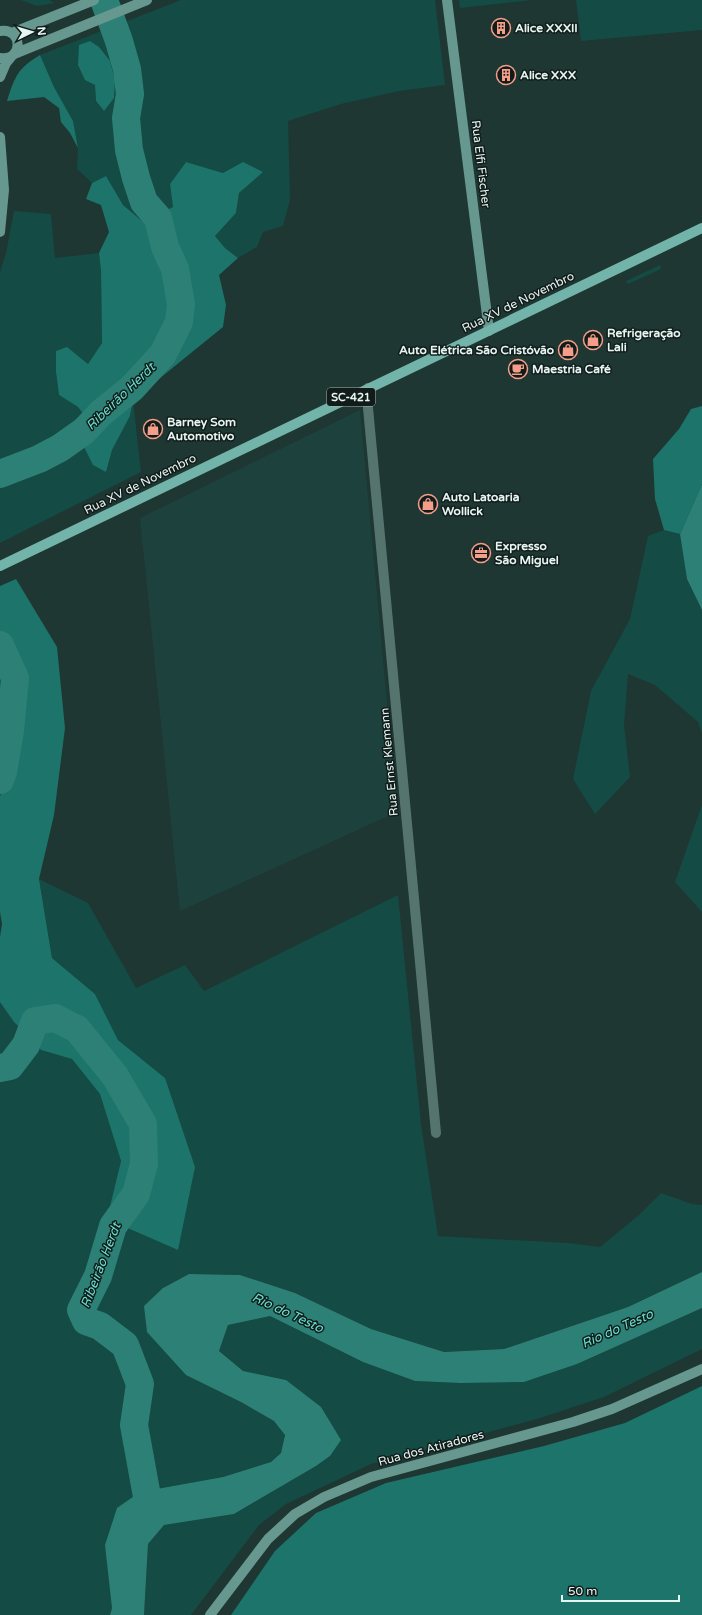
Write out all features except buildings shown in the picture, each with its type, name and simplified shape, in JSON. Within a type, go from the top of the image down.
[{"type":"main road","name":"Rua XV de Novembro","points":[[0,566],[702,228]]},
{"type":"street","points":[[7,32],[94,0]]},
{"type":"street","points":[[0,58],[6,58],[147,0]]},
{"type":"street","name":"Rua Elfi Fischer","points":[[447,0],[489,330]]},
{"type":"street","points":[[0,24],[7,32],[18,40],[17,50],[6,63],[0,77]]},
{"type":"street","points":[[0,137],[4,190],[0,232]]},
{"type":"street","name":"Rua Ernst Klemann","points":[[368,388],[368,408],[436,1133]]},
{"type":"street","name":"Rua dos Atiradores","points":[[210,1615],[268,1539],[295,1514],[324,1497],[371,1477],[574,1422],[619,1406],[702,1369]]},
{"type":"shaded area","points":[[21,0],[49,0],[55,3],[37,6]]},
{"type":"shaded area","points":[[181,0],[435,0],[445,85],[399,91],[341,104],[288,121],[290,200],[283,226],[263,232],[257,247],[238,258],[225,248],[215,236],[236,213],[239,193],[263,172],[223,173],[186,162],[170,184],[173,207],[142,222],[123,205],[106,176],[92,183],[77,169],[78,148],[73,121],[54,87],[40,55]],"holes":[[[95,85],[104,111],[96,101]]]},
{"type":"shaded area","points":[[459,0],[533,0],[460,8]]},
{"type":"shaded area","points":[[576,0],[702,0],[702,30],[581,41]]},
{"type":"shaded area","points":[[90,41],[99,47],[110,61],[115,80],[114,98],[104,111],[96,101],[95,85],[85,80],[78,65],[79,45]]},
{"type":"shaded area","points":[[40,55],[54,87],[73,121],[78,148],[70,133],[61,122],[59,108],[44,97],[7,101],[12,85],[18,74],[27,64]]},
{"type":"shaded area","points":[[186,162],[223,173],[243,162],[263,172],[239,193],[236,213],[215,236],[225,248],[238,258],[219,275],[226,305],[223,327],[133,400],[130,416],[112,450],[106,472],[93,465],[84,447],[96,432],[78,407],[59,395],[56,372],[56,351],[67,347],[88,364],[102,343],[101,271],[99,253],[109,232],[101,205],[86,199],[92,183],[106,176],[123,205],[142,221],[173,207],[170,184]]},
{"type":"shaded area","points":[[14,211],[51,214],[55,258],[99,253],[101,271],[102,343],[88,364],[67,348],[56,351],[56,372],[59,395],[78,407],[96,432],[106,472],[112,450],[130,416],[133,400],[141,472],[0,543],[0,272],[6,253]]},
{"type":"shaded area","points":[[660,265],[661,269],[628,284],[626,281]]},
{"type":"shaded area","points":[[702,406],[702,484],[680,534],[664,530],[655,499],[653,459],[679,429],[691,409]]},
{"type":"shaded area","points":[[360,410],[397,812],[180,911],[140,518]]},
{"type":"shaded area","points":[[664,530],[680,534],[687,579],[702,610],[702,733],[698,722],[655,685],[628,674],[624,725],[630,777],[595,814],[573,779],[591,691],[630,619],[648,536]]},
{"type":"shaded area","points":[[16,579],[57,647],[65,728],[54,815],[39,879],[52,958],[95,994],[118,1040],[165,1078],[195,1167],[178,1250],[107,1219],[121,1161],[100,1094],[72,1059],[41,1050],[14,1022],[0,1002],[0,937],[2,924],[0,912],[0,796],[11,771],[18,698],[16,671],[0,635],[0,586]]},
{"type":"shaded area","points":[[0,635],[16,671],[18,698],[11,771],[0,796]]},
{"type":"shaded area","points":[[702,805],[702,912],[675,882]]},
{"type":"shaded area","points":[[39,879],[88,903],[136,988],[185,965],[204,991],[398,895],[421,1124],[438,1236],[568,1243],[600,1247],[639,1215],[661,1193],[692,1204],[702,1205],[702,1272],[628,1307],[504,1349],[444,1352],[371,1329],[295,1293],[240,1275],[189,1274],[163,1288],[241,1402],[274,1421],[285,1434],[281,1453],[271,1462],[223,1477],[140,1492],[110,1615],[0,1615],[0,1000],[14,1022],[41,1050],[72,1059],[100,1093],[121,1161],[108,1219],[165,1078],[118,1040],[95,994],[52,958]]},
{"type":"shaded area","points":[[702,1308],[702,1349],[604,1397],[537,1419],[371,1464],[286,1504],[259,1525],[191,1615],[144,1615],[148,1544],[164,1525],[234,1514],[316,1466],[330,1456],[286,1380],[243,1371],[219,1351],[228,1325],[270,1316],[363,1362],[415,1381],[461,1383],[524,1382],[577,1364]]},
{"type":"shaded area","points":[[702,1386],[702,1615],[231,1615],[275,1551],[316,1513],[386,1483],[544,1446],[625,1423]]},
{"type":"water","points":[[702,484],[702,610],[687,579],[680,534]]},
{"type":"water","name":"Rio do Testo","points":[[702,1272],[702,1308],[577,1364],[524,1382],[461,1383],[415,1381],[363,1362],[270,1316],[228,1325],[219,1351],[243,1371],[286,1380],[321,1407],[341,1440],[330,1456],[316,1466],[234,1514],[164,1525],[148,1544],[144,1615],[110,1615],[112,1608],[105,1545],[117,1508],[140,1492],[223,1477],[271,1462],[281,1453],[285,1435],[274,1421],[241,1402],[186,1375],[147,1332],[144,1306],[163,1288],[189,1274],[240,1275],[295,1293],[371,1329],[444,1352],[504,1349],[628,1307]]},
{"type":"waterway","name":"Ribeirão Herdt","points":[[0,474],[39,459],[60,448],[84,431],[101,413],[132,388],[163,354],[179,322],[181,304],[175,269],[165,247],[158,218],[144,202],[129,150],[126,118],[130,94],[127,69],[119,41],[104,0]]},
{"type":"waterway","name":"Ribeirão Herdt","points":[[0,645],[15,678],[10,731],[3,772],[0,780]]},
{"type":"waterway","name":"Ribeirão Herdt","points":[[0,1068],[10,1066],[26,1045],[35,1021],[55,1018],[77,1029],[115,1076],[143,1124],[144,1164],[136,1194],[113,1226],[98,1276],[81,1310],[86,1321],[100,1326],[125,1345],[140,1384],[134,1425],[150,1513]]},
{"type":"place","name":"Alice XXXII","points":[[501,28]]},
{"type":"place","name":"Alice XXX","points":[[506,75]]},
{"type":"place","name":"Refrigeração Lali","points":[[593,340]]},
{"type":"place","name":"Auto Elétrica São Cristóvão","points":[[568,350]]},
{"type":"place","name":"Maestria Café","points":[[518,369]]},
{"type":"place","name":"Barney Som Automotivo","points":[[153,429]]},
{"type":"place","name":"Auto Latoaria Wollick","points":[[428,504]]},
{"type":"place","name":"Expresso São Miguel","points":[[481,553]]}]
